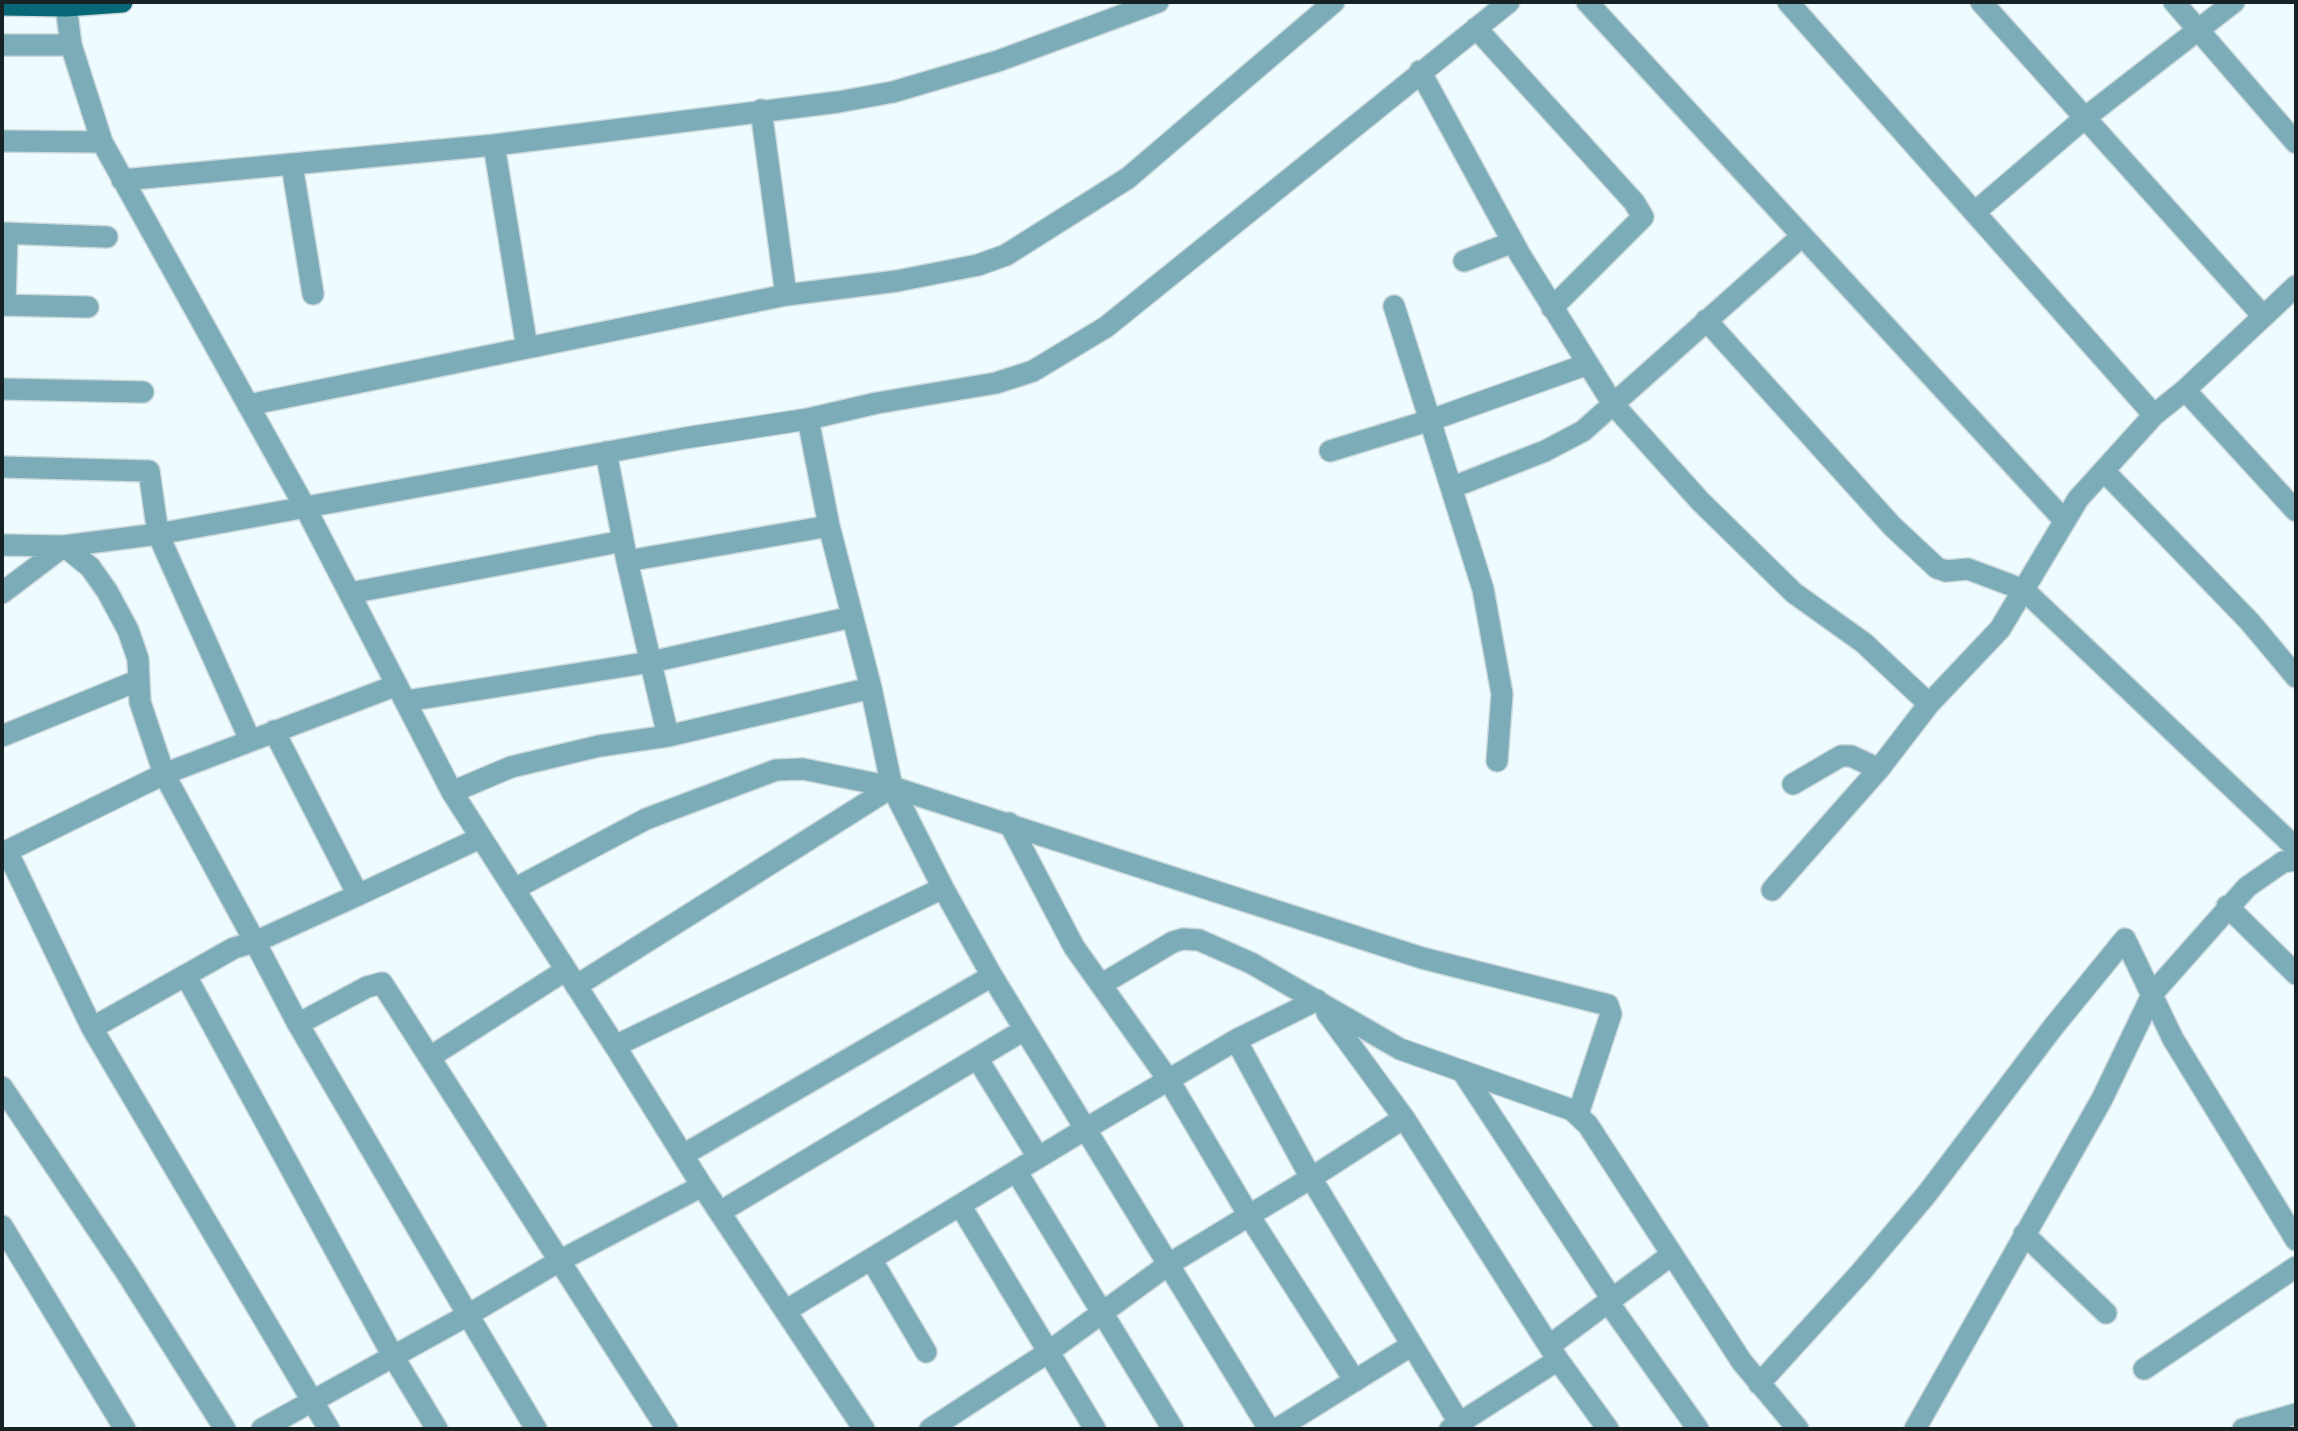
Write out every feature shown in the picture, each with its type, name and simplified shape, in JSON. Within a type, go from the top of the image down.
[{"type":"main road","points":[[2,5],[66,6],[122,2]]},
{"type":"street","points":[[122,180],[494,145],[893,92],[998,61],[1158,2]]},
{"type":"street","points":[[248,405],[786,295],[897,281],[978,265],[1016,250],[1128,178],[1334,2]]},
{"type":"street","points":[[2,545],[64,546],[158,534],[606,452],[808,419],[877,403],[996,383],[1033,371],[1106,327],[1420,71],[1509,2]]},
{"type":"street","points":[[1587,2],[2064,520]]},
{"type":"street","points":[[1788,2],[2154,415]]},
{"type":"street","points":[[1981,2],[2263,316]]},
{"type":"street","points":[[2175,2],[2296,143]]},
{"type":"street","points":[[1975,212],[2086,117],[2234,2]]},
{"type":"street","points":[[66,6],[71,45],[102,142],[306,509],[452,792],[702,1186],[788,1310],[864,1429]]},
{"type":"street","points":[[1476,28],[1634,202],[1643,217],[1552,308]]},
{"type":"street","points":[[2,45],[71,45]]},
{"type":"street","points":[[1420,71],[1513,242],[1613,404],[1700,501],[1794,593],[1864,643],[1929,704]]},
{"type":"street","points":[[761,110],[786,295]]},
{"type":"street","points":[[2,141],[102,142]]},
{"type":"street","points":[[494,145],[527,348]]},
{"type":"street","points":[[292,165],[313,294]]},
{"type":"street","points":[[88,307],[3,305],[5,233],[107,237]]},
{"type":"street","points":[[1453,487],[1554,446],[1583,431],[1801,237]]},
{"type":"street","points":[[1464,261],[1513,242]]},
{"type":"street","points":[[1772,890],[1879,769],[1929,704],[2000,629],[2064,520],[2104,471],[2154,415],[2185,390],[2296,286]]},
{"type":"street","points":[[1394,306],[1483,589],[1502,694],[1497,761]]},
{"type":"street","points":[[1706,320],[1892,526],[1937,568],[1946,571],[1963,568],[1977,571],[2024,590],[2296,848]]},
{"type":"street","points":[[1330,451],[1431,420],[1588,364]]},
{"type":"street","points":[[2,388],[143,392]]},
{"type":"street","points":[[2185,390],[2296,511]]},
{"type":"street","points":[[808,419],[829,526],[871,688],[892,787],[943,888],[1024,1030],[1087,1128],[1268,1428],[1355,1381],[1412,1345]]},
{"type":"street","points":[[606,452],[625,551],[668,736]]},
{"type":"street","points":[[2,467],[146,469],[150,474],[158,534],[250,740]]},
{"type":"street","points":[[2104,471],[2250,622],[2296,677]]},
{"type":"street","points":[[350,593],[625,551],[829,526]]},
{"type":"street","points":[[2,593],[64,546]]},
{"type":"street","points":[[64,546],[90,567],[107,591],[131,640],[138,659],[140,702],[164,774],[298,1024],[536,1429]]},
{"type":"street","points":[[329,1429],[92,1028],[5,843],[250,740],[401,693],[651,662],[852,617]]},
{"type":"street","points":[[2,736],[139,680]]},
{"type":"street","points":[[452,792],[511,767],[599,746],[668,736],[871,688]]},
{"type":"street","points":[[274,731],[358,895]]},
{"type":"street","points":[[1794,784],[1841,756],[1851,756],[1879,769]]},
{"type":"street","points":[[514,889],[646,819],[776,770],[803,769],[892,787],[1422,958],[1608,1005],[1611,1014],[1578,1114]]},
{"type":"street","points":[[430,1057],[571,978],[892,787]]},
{"type":"street","points":[[1009,823],[1074,947],[1170,1082],[1248,1214],[1355,1381]]},
{"type":"street","points":[[92,1028],[234,948],[255,942],[480,838]]},
{"type":"street","points":[[1915,1429],[2102,1099],[2153,993],[2227,906],[2262,875],[2283,862],[2296,860]]},
{"type":"street","points":[[615,1046],[943,888]]},
{"type":"street","points":[[2227,906],[2296,974]]},
{"type":"street","points":[[1101,984],[1183,939],[1199,940],[1251,963],[1379,1039],[1462,1071],[1555,1101],[1578,1114],[1670,1256],[1759,1384],[1798,1429]]},
{"type":"street","points":[[1759,1384],[1861,1272],[1926,1195],[2054,1026],[2125,939],[2174,1038],[2296,1240]]},
{"type":"street","points":[[683,1155],[992,975]]},
{"type":"street","points":[[186,976],[394,1358],[437,1429]]},
{"type":"street","points":[[298,1024],[367,987],[382,984],[667,1429]]},
{"type":"street","points":[[788,1310],[1236,1040],[1317,1000]]},
{"type":"street","points":[[1317,1000],[1404,1118],[1553,1353],[1608,1429]]},
{"type":"street","points":[[720,1212],[1024,1030]]},
{"type":"street","points":[[1236,1040],[1311,1178],[1458,1427],[1553,1353],[1610,1301],[1670,1256]]},
{"type":"street","points":[[977,1058],[1038,1157]]},
{"type":"street","points":[[1462,1071],[1610,1301],[1698,1429]]},
{"type":"street","points":[[2,1087],[126,1272],[225,1429]]},
{"type":"street","points":[[930,1429],[954,1423],[1169,1264],[1404,1118]]},
{"type":"street","points":[[1016,1171],[1173,1429]]},
{"type":"street","points":[[262,1429],[394,1358],[561,1260],[702,1186]]},
{"type":"street","points":[[960,1205],[1095,1429]]},
{"type":"street","points":[[2,1226],[125,1429]]},
{"type":"street","points":[[2024,1234],[2106,1312]]},
{"type":"street","points":[[871,1259],[926,1352]]},
{"type":"street","points":[[2144,1369],[2296,1267]]},
{"type":"street","points":[[2243,1429],[2296,1414]]}]
